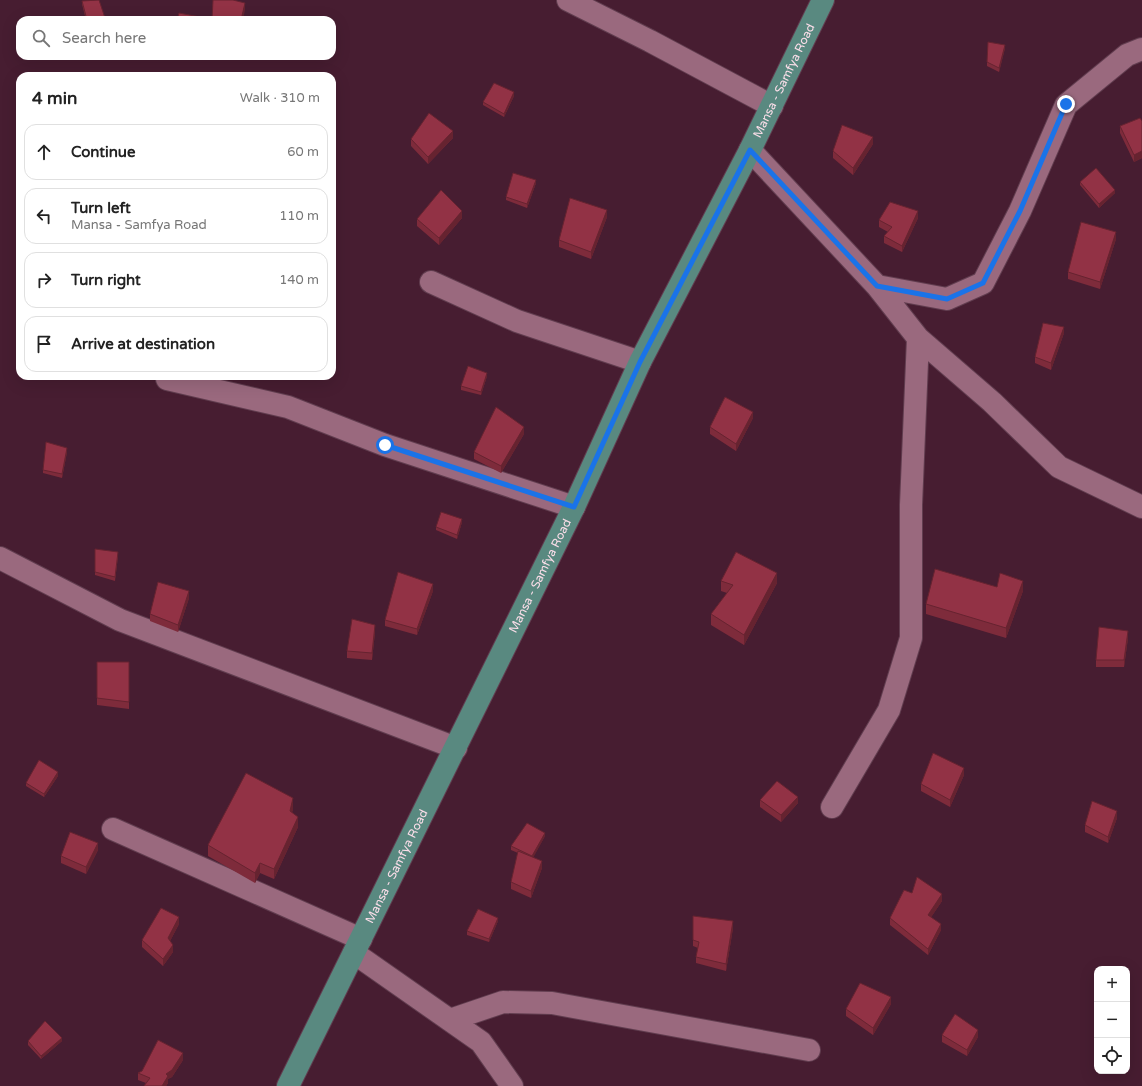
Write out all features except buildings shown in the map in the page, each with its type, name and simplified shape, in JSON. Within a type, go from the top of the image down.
[{"type":"main road","name":"Mansa - Samfya Road","points":[[288,1086],[574,507],[640,362],[750,150],[823,0]]},
{"type":"street","points":[[568,0],[650,40],[772,106]]},
{"type":"street","points":[[877,286],[947,299],[983,283],[1020,211],[1066,104],[1127,55],[1142,49]]},
{"type":"street","points":[[750,150],[877,286],[918,338],[992,402],[1059,467],[1142,508]]},
{"type":"street","points":[[431,282],[517,321],[640,362]]},
{"type":"street","points":[[832,807],[889,710],[911,638],[911,505],[918,338]]},
{"type":"street","points":[[172,380],[288,407],[385,445],[574,507]]},
{"type":"street","points":[[0,558],[120,620],[456,748]]},
{"type":"street","points":[[113,829],[358,946],[450,1020],[481,1042],[512,1086]]},
{"type":"street","points":[[450,1020],[503,1002],[552,1003],[808,1050]]},
{"type":"route","points":[[385,445],[574,507],[640,362],[750,150],[877,286],[947,299],[983,283],[1020,211],[1066,104]]}]
